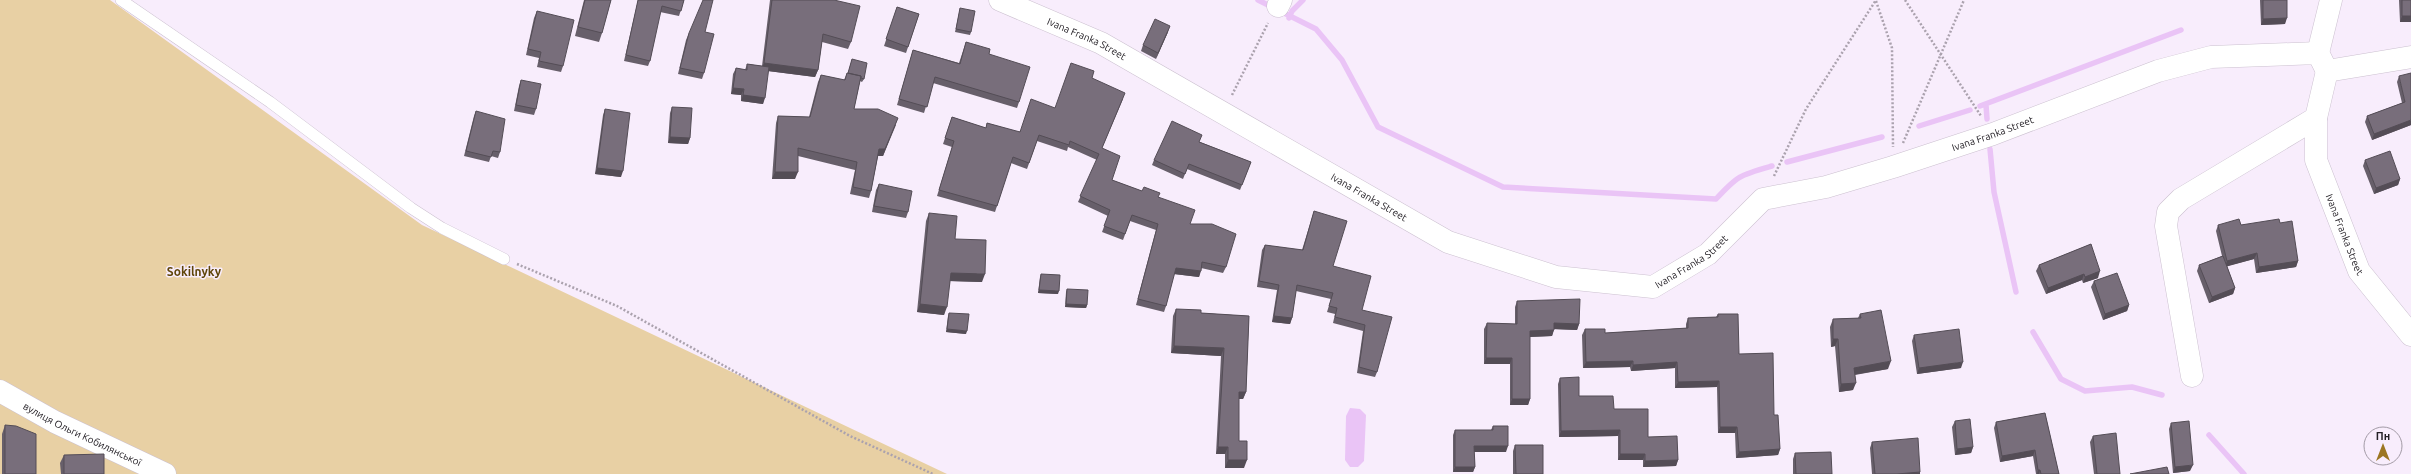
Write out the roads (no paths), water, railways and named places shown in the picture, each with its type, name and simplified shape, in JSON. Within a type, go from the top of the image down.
[{"type":"street","name":"Ivana Franka Street","points":[[1000,0],[1101,43],[1448,242],[1556,277],[1653,287],[1708,254],[1749,213],[1993,134],[2158,71],[2211,56],[2323,62],[2411,57]]},
{"type":"street","points":[[2323,62],[2331,0]]},
{"type":"street","name":"Ivana Franka Street","points":[[2323,62],[2316,118],[2316,160],[2359,271],[2411,335]]},
{"type":"street","points":[[2192,376],[2166,226],[2168,212],[2181,199],[2316,118]]},
{"type":"street","name":"вулиця Ольги Кобилянської","points":[[0,391],[55,422],[165,474]]},
{"type":"lane","points":[[121,0],[270,102],[411,208],[442,228],[504,259]]},
{"type":"waterway","points":[[1258,0],[1316,29],[1342,60],[1378,127],[1503,187],[1716,199],[1740,177],[1772,166]]},
{"type":"waterway","points":[[1289,18],[1292,11],[1303,0]]},
{"type":"waterway","points":[[1980,106],[2181,30]]},
{"type":"waterway","points":[[1986,105],[1987,119]]},
{"type":"waterway","points":[[1919,126],[1970,110]]},
{"type":"waterway","points":[[1787,162],[1882,137]]},
{"type":"waterway","points":[[1990,149],[1994,192],[2016,292]]},
{"type":"waterway","points":[[2033,332],[2061,379],[2085,391],[2132,387],[2162,395]]},
{"type":"waterway","points":[[2209,435],[2244,474]]},
{"type":"district","name":"Sokilnyky","points":[[194,271]]}]
